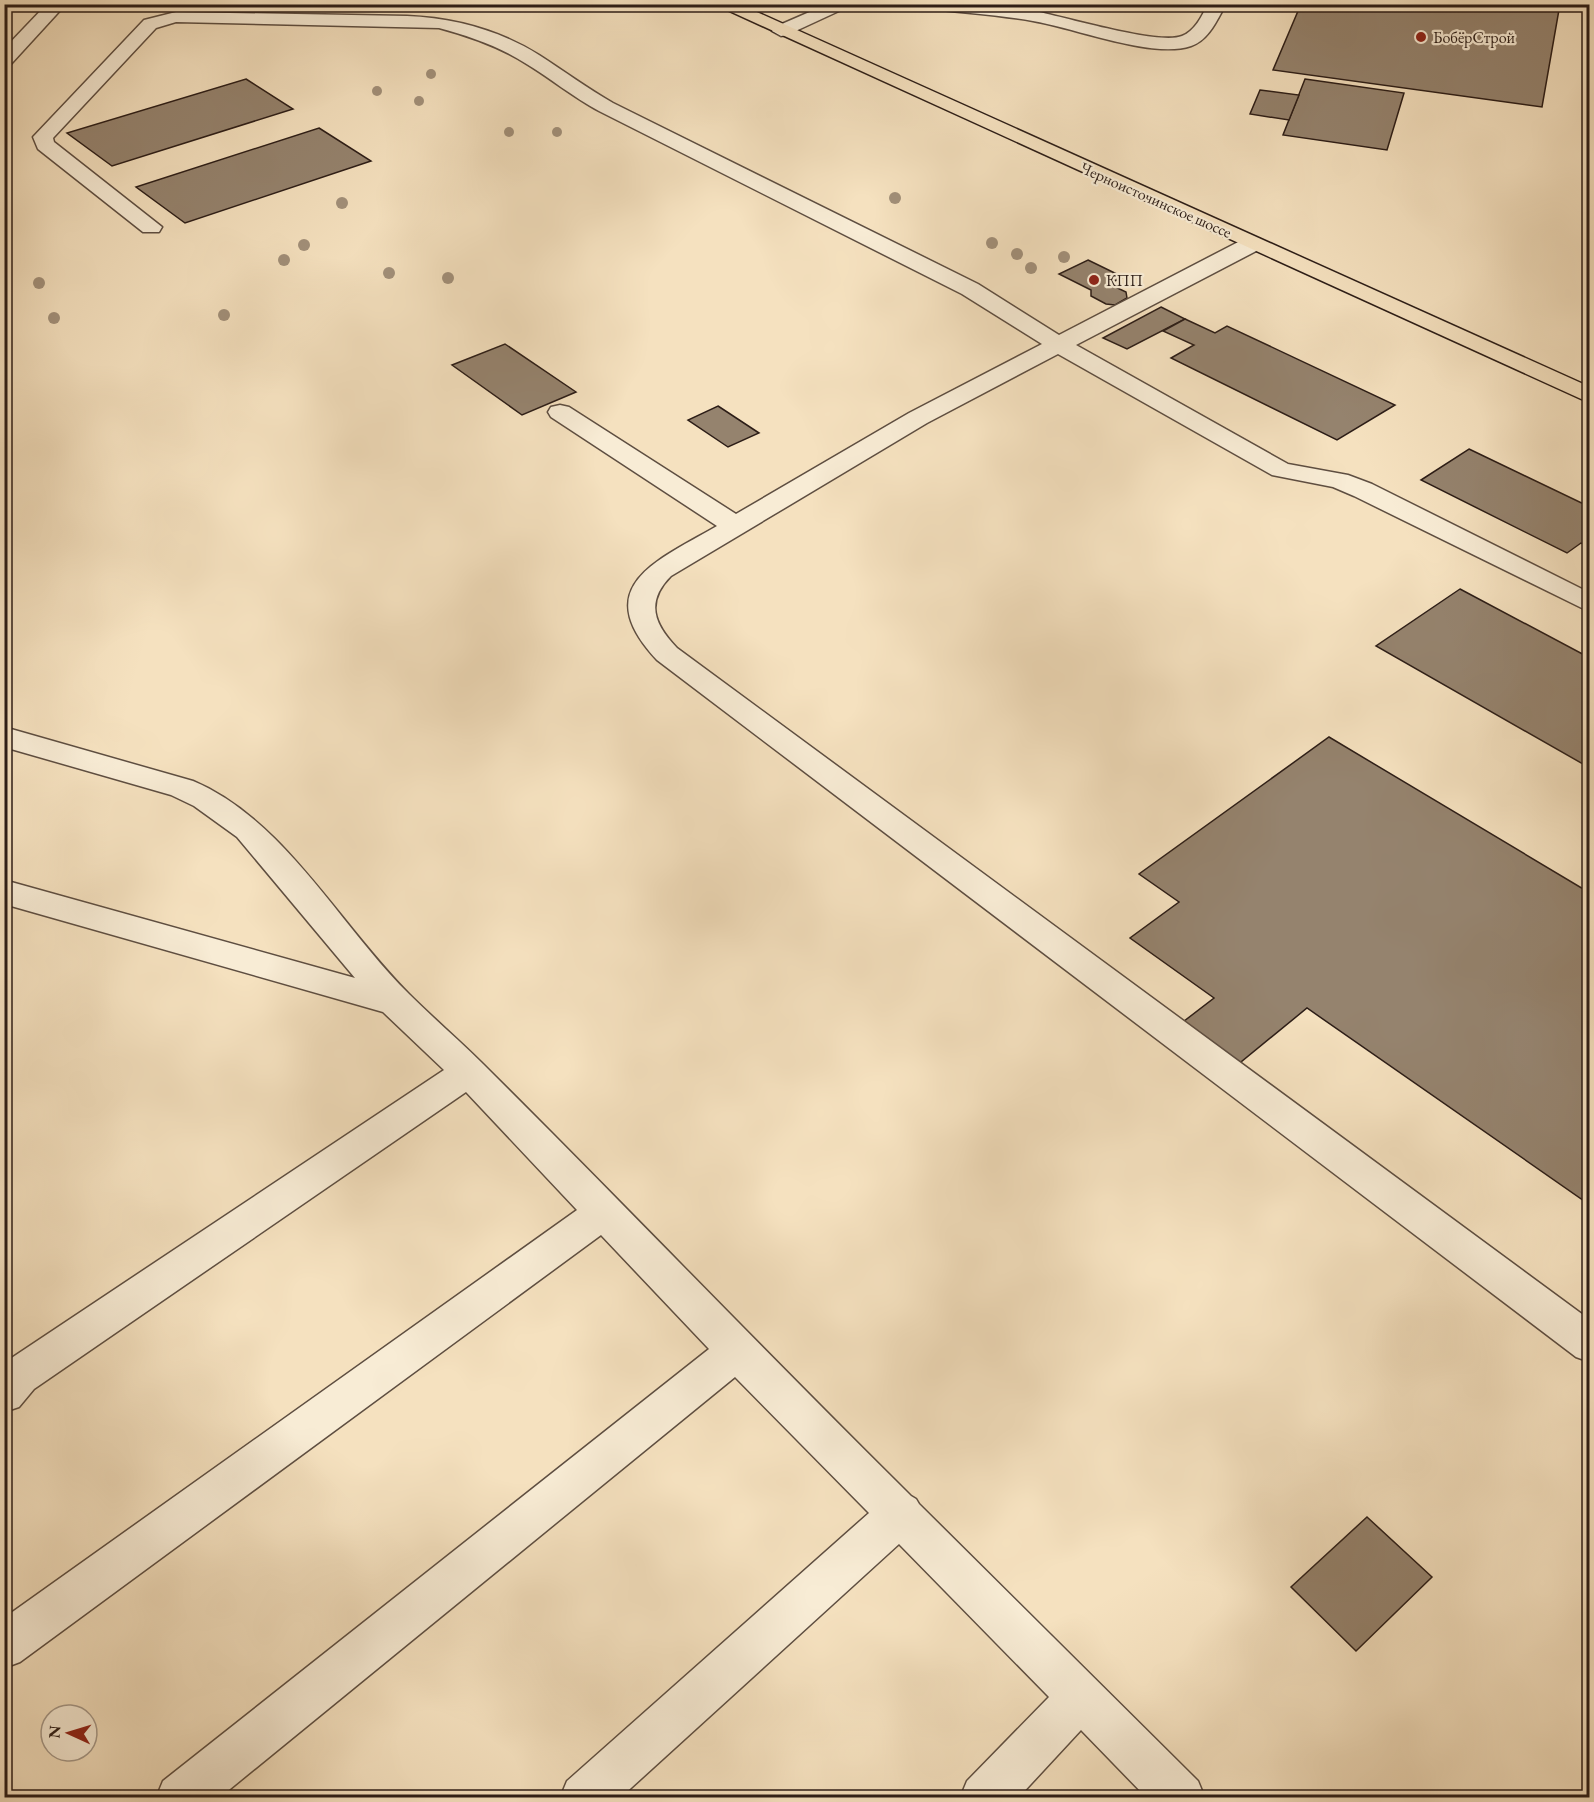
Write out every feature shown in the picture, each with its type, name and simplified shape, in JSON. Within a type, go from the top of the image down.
[{"type":"main road","name":"Черноисточинское шоссе","points":[[723,4],[1590,396]]},
{"type":"street","points":[[4,60],[57,4]]},
{"type":"street","points":[[781,31],[845,4]]},
{"type":"street","points":[[932,4],[1045,18],[1118,35],[1168,43],[1186,42],[1201,32],[1217,4]]},
{"type":"street","points":[[151,228],[45,145],[43,136],[150,24],[176,17],[439,23],[483,34],[507,45],[606,107],[970,289],[1059,345],[1281,471],[1339,480],[1363,490],[1590,604]]},
{"type":"street","points":[[1252,244],[918,418],[661,570],[644,588],[641,613],[645,627],[660,647],[1590,1344]]},
{"type":"street","points":[[560,412],[736,526]]},
{"type":"street","points":[[4,737],[152,778],[205,798],[248,829],[395,1002],[469,1072],[737,1352],[901,1513],[1181,1797]]},
{"type":"street","points":[[4,892],[395,1002]]},
{"type":"street","points":[[4,1394],[19,1376],[469,1072]]},
{"type":"street","points":[[4,1646],[604,1212]]},
{"type":"street","points":[[180,1797],[737,1352]]},
{"type":"street","points":[[584,1797],[901,1513]]},
{"type":"street","points":[[984,1797],[1081,1697]]},
{"type":"building","name":"БобёрСтрой","points":[[1301,4],[1560,4],[1542,107],[1273,70]]},
{"type":"building","points":[[246,79],[293,109],[112,166],[67,133]]},
{"type":"building","points":[[1305,79],[1404,93],[1387,150],[1283,135]]},
{"type":"building","points":[[1260,90],[1299,95],[1289,120],[1250,114]]},
{"type":"building","points":[[319,128],[371,161],[185,223],[136,187]]},
{"type":"building","name":"КПП","points":[[1088,260],[1123,277],[1109,284],[1126,292],[1127,298],[1115,305],[1106,304],[1091,296],[1091,290],[1059,274]]},
{"type":"building","points":[[1161,307],[1185,319],[1127,349],[1103,338]]},
{"type":"building","points":[[1185,319],[1215,333],[1227,326],[1395,405],[1337,440],[1171,358],[1194,345],[1163,331]]},
{"type":"building","points":[[505,344],[576,392],[522,415],[452,365]]},
{"type":"building","points":[[718,406],[759,433],[728,447],[688,420]]},
{"type":"building","points":[[1469,449],[1590,507],[1590,547],[1581,543],[1567,553],[1421,480]]},
{"type":"building","points":[[1460,589],[1590,658],[1590,768],[1376,646]]},
{"type":"building","points":[[1329,737],[1590,893],[1590,1205],[1307,1008],[1236,1066],[1179,1025],[1214,998],[1130,938],[1179,902],[1139,874]]},
{"type":"building","points":[[1367,1517],[1432,1577],[1356,1651],[1291,1587]]},
{"type":"building","points":[[1590,1780],[1590,1798],[1577,1798]]},
{"type":"place","name":"БобёрСтрой","points":[[1421,37]]},
{"type":"place","name":"КПП","points":[[1094,280]]}]
